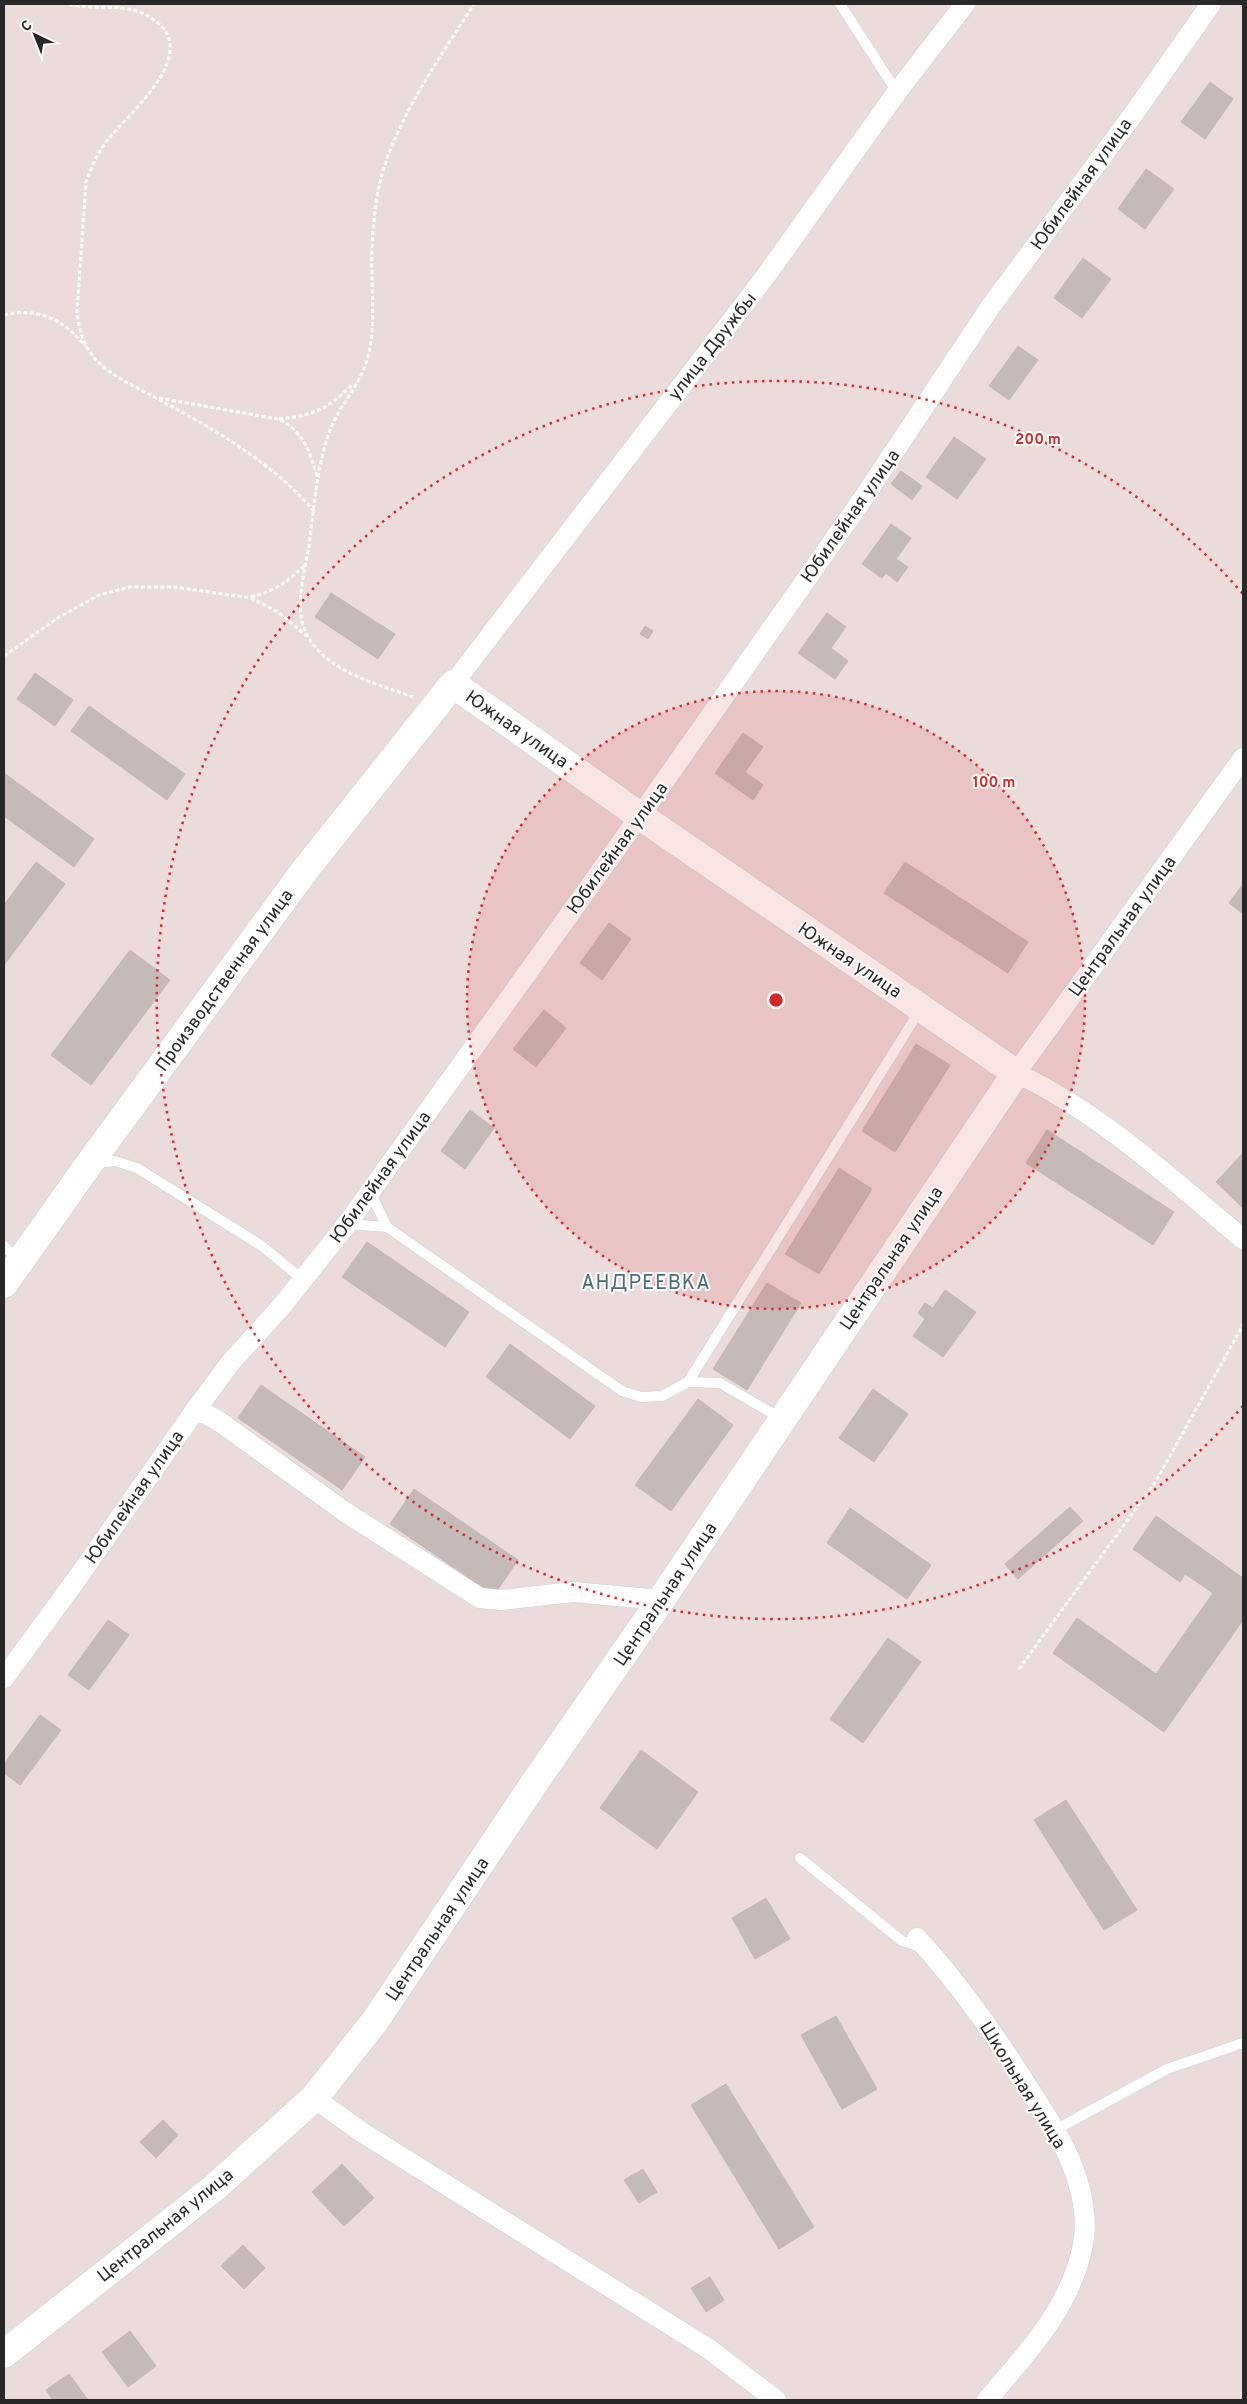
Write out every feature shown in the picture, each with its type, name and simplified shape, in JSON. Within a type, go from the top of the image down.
[{"type":"street","name":"улица Дружбы","points":[[453,684],[765,277],[897,92],[965,4]]},
{"type":"street","name":"Юбилейная улица","points":[[4,1678],[76,1580],[194,1412],[232,1362],[303,1280],[347,1224],[640,816],[862,500],[991,306],[1132,116],[1211,4]]},
{"type":"street","name":"Южная улица","points":[[453,684],[640,816],[1016,1073],[1047,1088],[1095,1118],[1243,1239]]},
{"type":"street","name":"Производственная улица","points":[[4,1284],[12,1254],[89,1164],[306,870],[453,684]]},
{"type":"street","name":"Центральная улица","points":[[4,2354],[214,2188],[314,2098],[375,2021],[532,1785],[661,1600],[1016,1073],[1243,758]]},
{"type":"street","points":[[194,1412],[206,1414],[220,1422],[345,1512],[480,1598],[501,1600],[573,1592],[661,1600]]},
{"type":"street","name":"Школьная улица","points":[[922,1943],[996,2038],[1055,2130],[1074,2170],[1082,2198],[1084,2242],[1077,2268],[1060,2307],[1038,2341],[987,2400]]},
{"type":"street","points":[[314,2098],[363,2133],[709,2349],[776,2400]]},
{"type":"lane","points":[[840,4],[897,92]]},
{"type":"lane","points":[[347,1224],[387,1228],[622,1391],[640,1397],[662,1396],[688,1382],[921,1008]]},
{"type":"lane","points":[[89,1164],[115,1161],[137,1168],[262,1246],[303,1280]]},
{"type":"lane","points":[[370,1192],[387,1228]]},
{"type":"lane","points":[[688,1382],[720,1383],[783,1420]]},
{"type":"lane","points":[[800,1858],[902,1941],[922,1943]]},
{"type":"lane","points":[[1055,2130],[1167,2069],[1243,2043]]},
{"type":"path","points":[[69,4],[85,8],[130,9],[148,16],[162,27],[170,42],[169,59],[162,77],[106,142],[93,163],[86,182],[77,313],[80,332],[89,350]]},
{"type":"path","points":[[311,639],[302,622],[300,600],[318,479],[328,436],[338,412],[365,367],[372,340],[373,236],[377,201],[385,164],[408,113],[474,4]]},
{"type":"path","points":[[4,315],[19,312],[44,314],[64,323],[102,365],[122,381],[156,398],[277,474],[314,512]]},
{"type":"path","points":[[278,419],[318,412],[337,400],[356,382]]},
{"type":"path","points":[[156,398],[278,419],[290,424],[304,439],[318,479]]},
{"type":"path","points":[[251,598],[270,592],[290,581],[306,563]]},
{"type":"path","points":[[4,656],[59,617],[99,595],[130,587],[174,587],[251,598],[278,612],[311,639],[326,656],[349,674],[436,705]]},
{"type":"path","points":[[1019,1669],[1156,1481],[1243,1325]]},
{"type":"building","points":[[1210,82],[1233,99],[1205,139],[1181,122]]},
{"type":"building","points":[[1146,169],[1174,189],[1145,229],[1118,209]]},
{"type":"building","points":[[1083,258],[1111,279],[1082,318],[1054,298]]},
{"type":"building","points":[[1018,346],[1038,360],[1009,400],[989,386]]},
{"type":"building","points":[[954,437],[986,459],[957,499],[926,477]]},
{"type":"building","points":[[901,471],[922,486],[912,500],[891,484]]},
{"type":"building","points":[[891,524],[911,538],[896,559],[908,567],[897,582],[886,573],[882,578],[862,564]]},
{"type":"building","points":[[331,593],[395,634],[378,659],[315,617]]},
{"type":"building","points":[[827,613],[846,627],[831,648],[848,661],[835,679],[798,653]]},
{"type":"building","points":[[645,626],[653,631],[648,639],[640,634]]},
{"type":"building","points":[[35,673],[73,700],[55,726],[17,699]]},
{"type":"building","points":[[89,706],[185,774],[167,800],[71,731]]},
{"type":"building","points":[[743,733],[763,747],[745,772],[763,785],[753,800],[715,773]]},
{"type":"building","points":[[4,773],[94,839],[74,867],[4,816]]},
{"type":"building","points":[[36,862],[65,884],[4,965],[4,905]]},
{"type":"building","points":[[905,862],[1028,942],[1008,973],[884,893]]},
{"type":"building","points":[[1243,884],[1243,914],[1229,903]]},
{"type":"building","points":[[609,923],[631,939],[602,980],[580,963]]},
{"type":"building","points":[[130,950],[170,980],[91,1085],[51,1055]]},
{"type":"building","points":[[544,1010],[566,1028],[536,1067],[513,1049]]},
{"type":"building","points":[[916,1044],[950,1065],[895,1152],[862,1131]]},
{"type":"building","points":[[470,1110],[494,1128],[465,1169],[441,1151]]},
{"type":"building","points":[[1047,1130],[1174,1212],[1153,1245],[1026,1163]]},
{"type":"building","points":[[1243,1153],[1243,1208],[1216,1182]]},
{"type":"building","points":[[839,1168],[872,1189],[819,1274],[785,1254]]},
{"type":"building","points":[[367,1242],[469,1312],[445,1347],[342,1277]]},
{"type":"building","points":[[767,1283],[801,1303],[747,1390],[713,1369]]},
{"type":"building","points":[[945,1290],[976,1312],[943,1357],[913,1336],[925,1319],[918,1313],[925,1303],[933,1308]]},
{"type":"building","points":[[510,1344],[595,1406],[570,1439],[486,1377]]},
{"type":"building","points":[[261,1385],[365,1457],[342,1490],[238,1418]]},
{"type":"building","points":[[873,1389],[908,1414],[874,1462],[839,1438]]},
{"type":"building","points":[[698,1399],[733,1425],[671,1511],[635,1485]]},
{"type":"building","points":[[414,1489],[518,1560],[494,1595],[390,1524]]},
{"type":"building","points":[[1070,1507],[1083,1521],[1018,1579],[1005,1564]]},
{"type":"building","points":[[850,1508],[931,1565],[907,1599],[827,1543]]},
{"type":"building","points":[[1156,1516],[1243,1578],[1243,1620],[1164,1732],[1053,1653],[1077,1618],[1156,1674],[1213,1593],[1185,1574],[1180,1582],[1133,1549]]},
{"type":"building","points":[[108,1620],[129,1635],[89,1690],[68,1675]]},
{"type":"building","points":[[888,1638],[921,1662],[863,1743],[830,1719]]},
{"type":"building","points":[[40,1715],[61,1730],[20,1785],[4,1773],[4,1764]]},
{"type":"building","points":[[641,1750],[698,1792],[657,1849],[600,1808]]},
{"type":"building","points":[[1066,1800],[1137,1910],[1104,1930],[1034,1820]]},
{"type":"building","points":[[766,1898],[790,1939],[755,1959],[732,1918]]},
{"type":"building","points":[[836,2016],[877,2089],[842,2109],[801,2035]]},
{"type":"building","points":[[726,2084],[814,2227],[779,2249],[691,2105]]},
{"type":"building","points":[[163,2120],[178,2135],[156,2158],[140,2142]]},
{"type":"building","points":[[342,2164],[374,2198],[344,2226],[312,2192]]},
{"type":"building","points":[[643,2169],[657,2192],[639,2203],[624,2180]]},
{"type":"building","points":[[243,2245],[265,2268],[244,2289],[221,2266]]},
{"type":"building","points":[[710,2277],[724,2300],[706,2312],[691,2288]]},
{"type":"building","points":[[130,2331],[156,2366],[128,2387],[102,2352]]},
{"type":"building","points":[[69,2374],[88,2400],[53,2400],[46,2390]]},
{"type":"district","name":"АНДРЕЕВКА","points":[[646,1282]]}]
